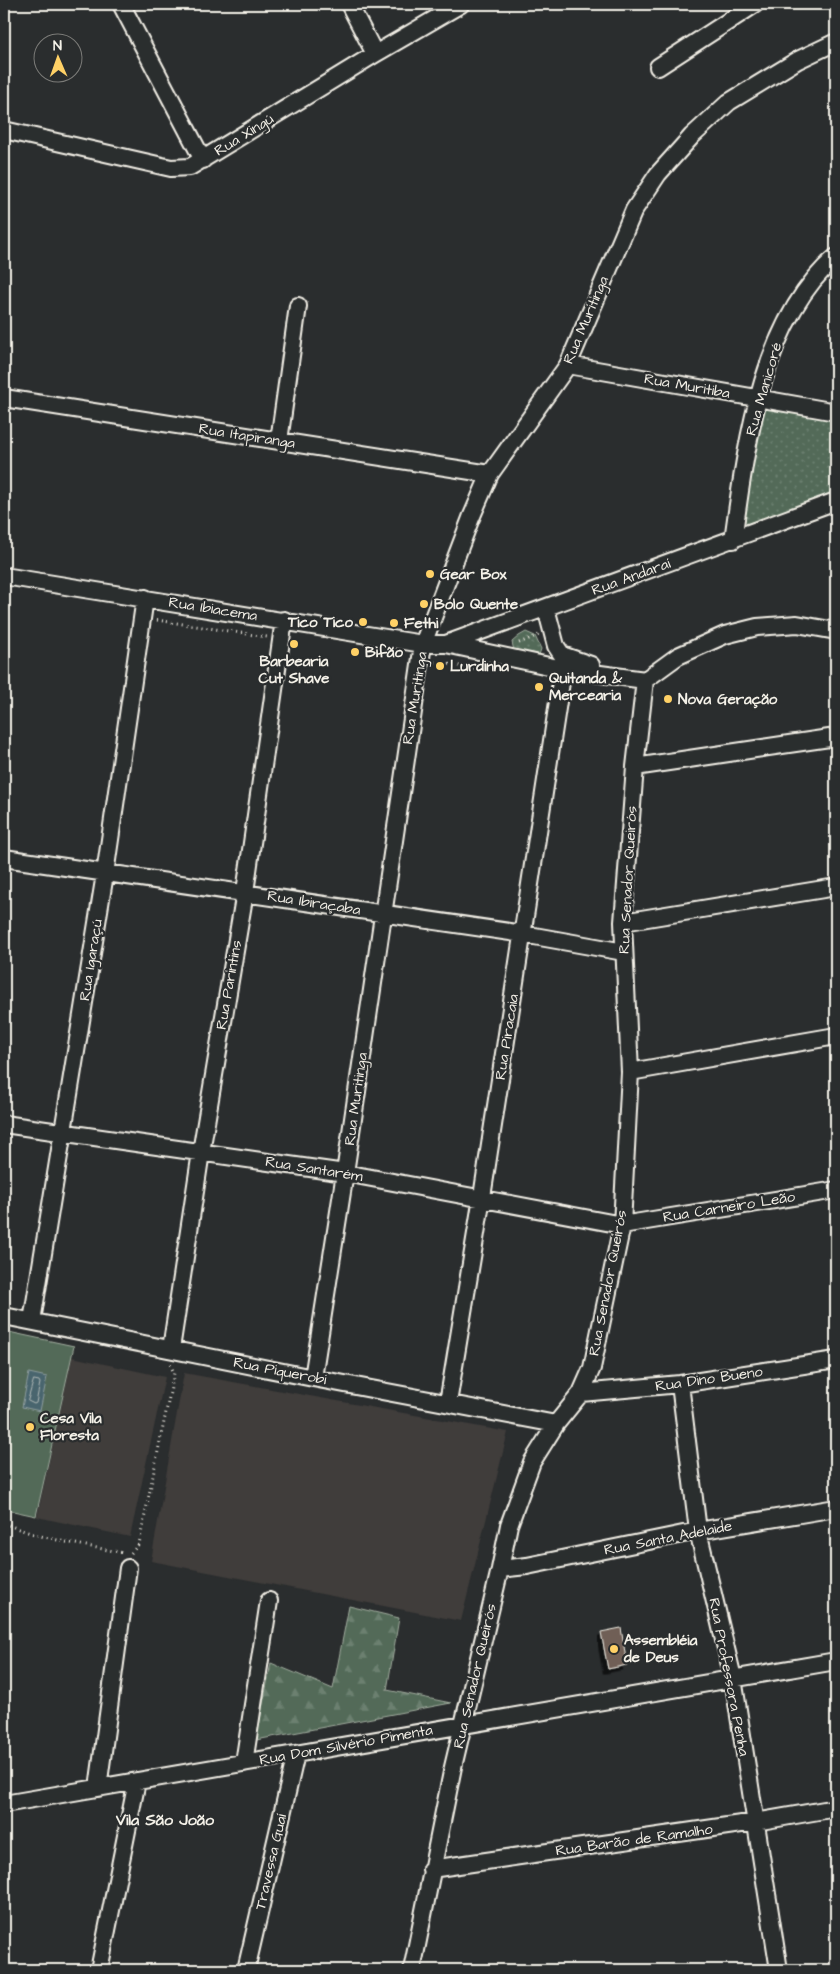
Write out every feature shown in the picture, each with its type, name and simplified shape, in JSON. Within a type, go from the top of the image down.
[{"type":"street","points":[[121,4],[203,160]]},
{"type":"street","points":[[349,4],[375,54]]},
{"type":"street","name":"Rua Xingú","points":[[4,130],[171,168],[190,167],[461,4]]},
{"type":"street","points":[[658,67],[755,4]]},
{"type":"street","name":"Rua Muritinga","points":[[313,1378],[346,1173],[423,644],[471,518],[490,474],[568,365],[634,210],[658,174],[692,136],[729,102],[798,60],[836,42]]},
{"type":"street","name":"Rua Manicoré","points":[[733,540],[747,450],[758,399],[778,337],[805,292],[827,264],[836,257]]},
{"type":"street","points":[[279,441],[298,306]]},
{"type":"street","name":"Rua Muritiba","points":[[568,365],[836,412]]},
{"type":"street","name":"Rua Itapiranga","points":[[4,398],[490,474]]},
{"type":"street","name":"Rua Andaraí","points":[[423,644],[446,644],[836,501]]},
{"type":"street","name":"Rua Ibiacema","points":[[4,576],[423,644]]},
{"type":"street","name":"Rua Igaraçú","points":[[32,1321],[105,874],[145,598]]},
{"type":"street","points":[[546,608],[556,646],[562,655],[599,667],[604,675]]},
{"type":"street","name":"Rua Parintins","points":[[171,1349],[201,1152],[245,892],[284,620]]},
{"type":"street","points":[[446,644],[563,670],[645,680],[678,656],[725,635],[757,627],[797,624],[836,630]]},
{"type":"street","name":"Rua Piracaia","points":[[448,1403],[482,1197],[563,670]]},
{"type":"street","name":"Rua Senador Queirós","points":[[412,1970],[431,1869],[462,1725],[500,1569],[508,1525],[532,1462],[556,1424],[581,1393],[592,1368],[622,1224],[630,1072],[623,922],[635,767],[645,680]]},
{"type":"street","points":[[635,767],[836,737]]},
{"type":"street","name":"Rua Ibiraçaba","points":[[4,858],[105,874],[245,892],[522,934],[624,952]]},
{"type":"street","points":[[623,922],[836,887]]},
{"type":"street","points":[[630,1072],[836,1036]]},
{"type":"street","name":"Rua Santarém","points":[[4,1124],[346,1173],[622,1224]]},
{"type":"street","name":"Rua Carneiro Leão","points":[[622,1224],[836,1190]]},
{"type":"street","name":"Rua Piquerobi","points":[[4,1316],[313,1378],[556,1424]]},
{"type":"street","name":"Rua Dino Bueno","points":[[581,1393],[680,1384],[836,1360]]},
{"type":"street","name":"Rua Professora Penha","points":[[680,1384],[698,1531],[733,1678],[779,1970]]},
{"type":"street","name":"Rua Santa Adelaide","points":[[500,1569],[526,1566],[698,1531],[836,1508]]},
{"type":"street","points":[[98,1788],[129,1561]]},
{"type":"street","points":[[244,1763],[268,1601]]},
{"type":"street","name":"Rua Dom Silvério Pimenta","points":[[4,1804],[836,1661]]},
{"type":"street","name":"Travessa Guaí","points":[[246,1970],[296,1754]]},
{"type":"street","points":[[99,1970],[137,1781]]},
{"type":"street","name":"Rua Barão de Ramalho","points":[[431,1869],[755,1822],[836,1808]]},
{"type":"path","points":[[4,1524],[29,1533],[129,1561],[139,1544],[174,1373],[169,1362],[171,1349]]},
{"type":"shaded area","points":[[72,1357],[165,1377],[130,1537],[37,1517]]},
{"type":"shaded area","points":[[184,1373],[508,1432],[461,1621],[151,1561]]},
{"type":"green space","points":[[764,407],[836,419],[836,495],[742,527]]},
{"type":"green space","points":[[526,632],[535,636],[541,649],[539,655],[531,659],[514,651],[512,642]]},
{"type":"green space","name":"Cesa Vila Floresta","points":[[4,1331],[74,1346],[36,1516],[4,1509]]},
{"type":"green space","points":[[349,1606],[399,1618],[387,1690],[451,1703],[256,1740],[271,1663],[333,1689]]},
{"type":"water","points":[[29,1373],[47,1377],[40,1411],[22,1407]]},
{"type":"building","name":"Assembléia de Deus","points":[[621,1628],[627,1665],[608,1669],[601,1632]]},
{"type":"place","name":"Gear Box","points":[[430,574]]},
{"type":"place","name":"Bolo Quente","points":[[424,604]]},
{"type":"place","name":"Tico Tico","points":[[363,622]]},
{"type":"place","name":"Fethi","points":[[394,623]]},
{"type":"place","name":"Barbearia Cut Shave","points":[[294,644]]},
{"type":"place","name":"Bifão","points":[[355,652]]},
{"type":"place","name":"Lurdinha","points":[[440,666]]},
{"type":"place","name":"Quitanda & Mercearia","points":[[539,687]]},
{"type":"place","name":"Nova Geração","points":[[668,699]]},
{"type":"place","name":"Cesa Vila Floresta","points":[[30,1427]]},
{"type":"place","name":"Assembléia de Deus","points":[[614,1649]]},
{"type":"district","name":"Vila São João","points":[[165,1820]]}]
